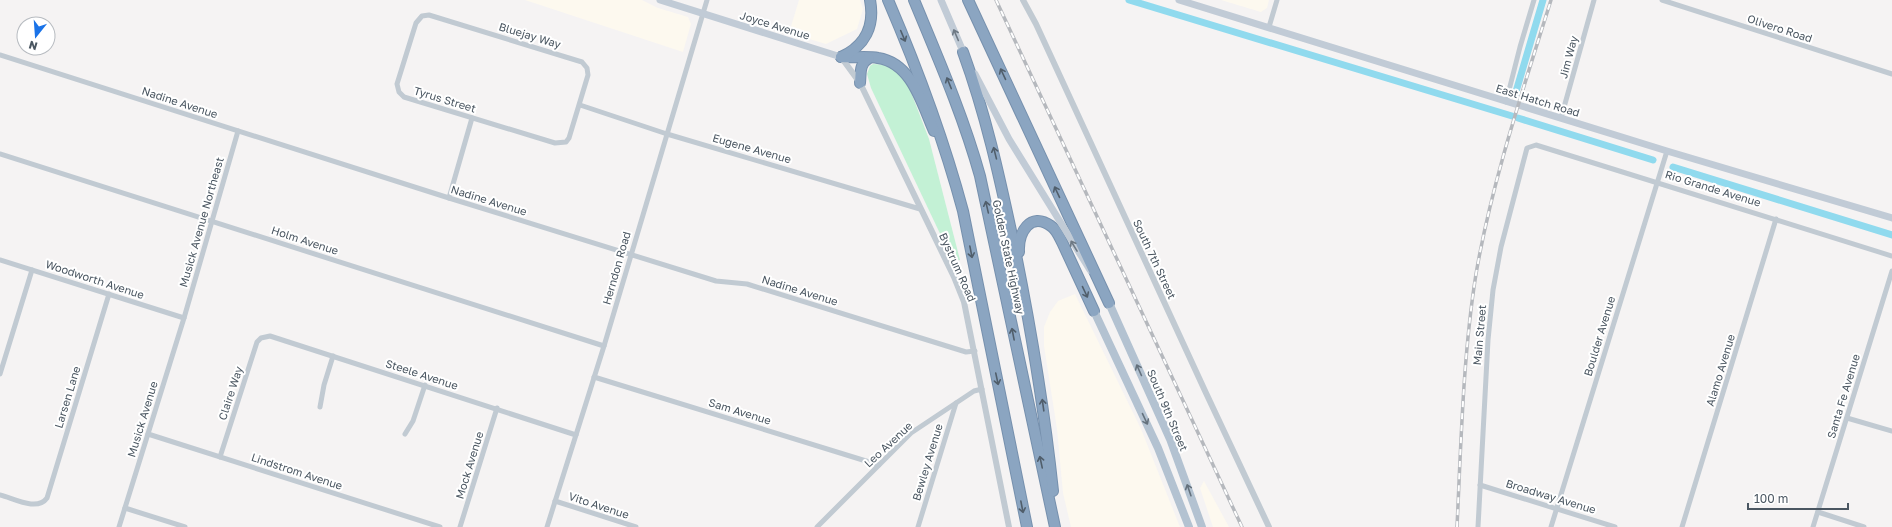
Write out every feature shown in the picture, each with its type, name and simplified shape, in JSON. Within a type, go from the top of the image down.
[{"type":"highway","points":[[841,57],[854,52],[865,38],[871,19],[870,0]]},
{"type":"highway","points":[[888,0],[922,81],[953,173],[963,211],[1026,525]]},
{"type":"highway","name":"Golden State Highway","points":[[914,0],[949,84],[976,164],[994,237],[1021,374],[1056,527]]},
{"type":"highway","points":[[968,0],[1109,303]]},
{"type":"highway","points":[[963,52],[980,98],[994,152],[1021,274],[1041,392],[1056,527]]},
{"type":"highway","points":[[841,57],[876,57],[890,61],[907,75],[953,173]]},
{"type":"highway","points":[[860,83],[861,66],[863,62],[869,58]]},
{"type":"highway","points":[[1021,274],[1019,247],[1022,230],[1033,223],[1041,222],[1051,225],[1059,236],[1094,311]]},
{"type":"main road","points":[[660,0],[703,14]]},
{"type":"main road","points":[[941,0],[963,52],[1009,139],[1109,303]]},
{"type":"main road","name":"East Hatch Road","points":[[1179,0],[1506,102],[1892,218]]},
{"type":"main road","name":"Joyce Avenue","points":[[703,14],[841,57]]},
{"type":"main road","name":"South 9th Street","points":[[1109,303],[1170,440],[1202,527]]},
{"type":"main road","points":[[1094,311],[1158,448],[1189,527]]},
{"type":"street","name":"Herndon Road","points":[[548,527],[604,346],[707,0]]},
{"type":"street","name":"South 7th Street","points":[[1023,0],[1036,24],[1202,386],[1269,527]]},
{"type":"street","points":[[1269,27],[1277,0]]},
{"type":"street","points":[[1506,102],[1534,0]]},
{"type":"street","name":"Jim Way","points":[[1561,118],[1594,0]]},
{"type":"street","name":"Olivero Road","points":[[1662,0],[1892,74]]},
{"type":"street","name":"Bluejay Way","points":[[422,16],[429,14],[582,62],[587,68],[588,75],[580,105]]},
{"type":"street","name":"Tyrus Street","points":[[422,16],[416,23],[397,84],[399,92],[404,96],[555,143],[566,142],[569,138],[580,105]]},
{"type":"street","name":"Nadine Avenue","points":[[0,55],[449,198],[716,281],[747,284],[966,352],[975,351]]},
{"type":"street","name":"Bystrum Road","points":[[841,57],[860,83],[954,278],[964,302],[1009,527]]},
{"type":"street","name":"Eugene Avenue","points":[[580,105],[667,134],[920,209]]},
{"type":"street","points":[[449,198],[472,118]]},
{"type":"street","name":"Musick Avenue Northeast","points":[[184,318],[238,131]]},
{"type":"street","name":"Rio Grande Avenue","points":[[1527,148],[1536,145],[1657,181],[1892,256]]},
{"type":"street","name":"Main Street","points":[[1478,527],[1488,340],[1493,290],[1501,246],[1527,148]]},
{"type":"street","name":"Boulder Avenue","points":[[1551,527],[1667,151]]},
{"type":"street","name":"Holm Avenue","points":[[0,154],[604,346]]},
{"type":"street","name":"Alamo Avenue","points":[[1682,527],[1776,219]]},
{"type":"street","name":"Woodworth Avenue","points":[[0,260],[184,318]]},
{"type":"street","points":[[0,374],[32,270]]},
{"type":"street","name":"Santa Fe Avenue","points":[[1813,527],[1892,271]]},
{"type":"street","name":"Larsen Lane","points":[[0,494],[34,505],[42,504],[47,498],[109,294]]},
{"type":"street","name":"Musick Avenue","points":[[119,527],[184,318]]},
{"type":"street","name":"Steele Avenue","points":[[262,337],[270,336],[497,408],[576,435]]},
{"type":"street","name":"Claire Way","points":[[220,457],[257,342],[262,337]]},
{"type":"street","points":[[320,407],[324,385],[333,356]]},
{"type":"street","name":"Sam Avenue","points":[[594,377],[879,465]]},
{"type":"street","points":[[406,434],[413,421],[425,385]]},
{"type":"street","name":"Leo Avenue","points":[[817,527],[911,433],[974,391],[982,389]]},
{"type":"street","name":"Bewley Avenue","points":[[918,527],[956,403]]},
{"type":"street","name":"Mock Avenue","points":[[460,527],[497,408]]},
{"type":"street","points":[[1847,418],[1892,431]]},
{"type":"street","name":"Lindstrom Avenue","points":[[148,434],[440,527]]},
{"type":"street","name":"Broadway Avenue","points":[[1480,485],[1615,527]]},
{"type":"street","name":"Vito Avenue","points":[[555,501],[636,527]]},
{"type":"street","points":[[125,508],[186,527]]},
{"type":"street","points":[[1818,512],[1864,527]]},
{"type":"shaded area","points":[[525,0],[642,0],[658,8],[688,17],[691,24],[683,52]]},
{"type":"shaded area","points":[[799,0],[860,0],[863,9],[857,29],[826,44],[789,33]]},
{"type":"shaded area","points":[[1221,0],[1269,0],[1267,8],[1261,12]]},
{"type":"shaded area","points":[[1075,294],[1141,429],[1180,527],[1071,527],[1063,493],[1057,429],[1044,346],[1044,327],[1050,312],[1058,301]]},
{"type":"shaded area","points":[[1204,481],[1229,527],[1213,527],[1200,488]]},
{"type":"green space","points":[[873,64],[887,65],[903,76],[909,87],[929,139],[960,260],[953,261],[871,88],[867,74],[870,66]]},
{"type":"waterway","points":[[1129,0],[1512,116]]},
{"type":"waterway","points":[[1515,95],[1543,0]]},
{"type":"waterway","points":[[1518,118],[1653,160]]},
{"type":"waterway","points":[[1673,167],[1892,235]]},
{"type":"railway","points":[[996,0],[1242,527]]},
{"type":"railway","points":[[1457,527],[1465,368],[1476,274],[1499,170],[1551,0]]}]
